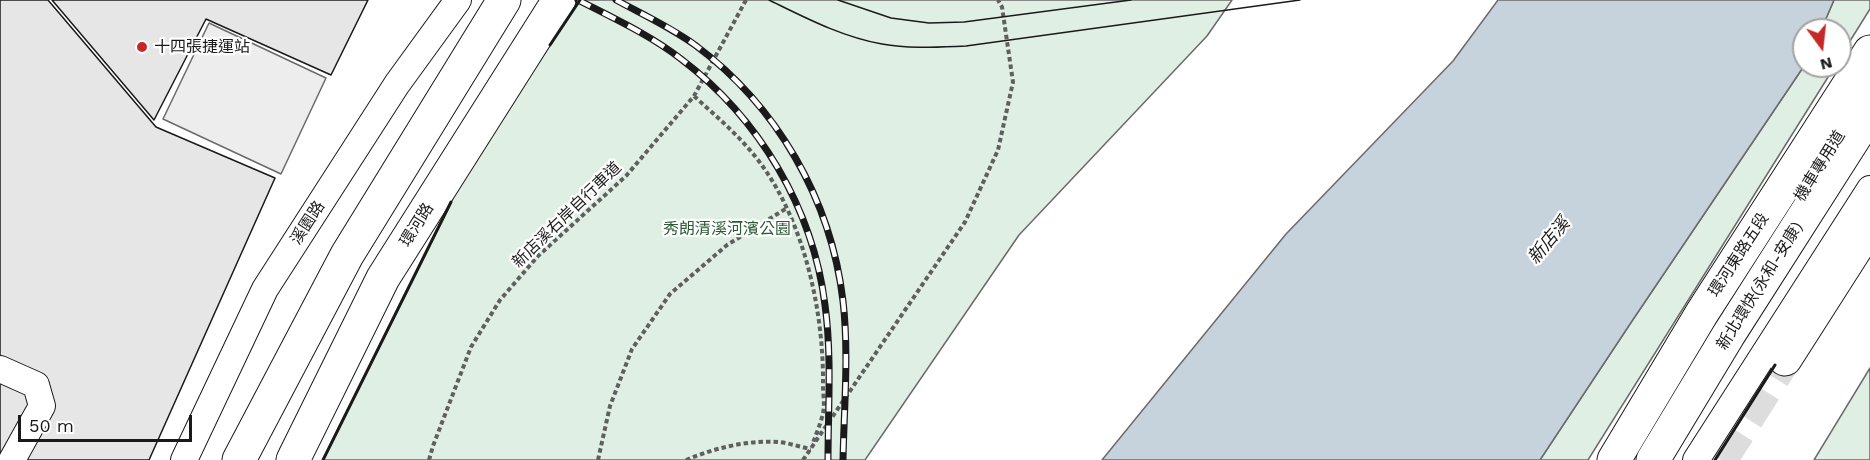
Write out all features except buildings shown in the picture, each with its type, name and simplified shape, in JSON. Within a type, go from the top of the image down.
[{"type":"main road","points":[[238,460],[347,255],[504,0]]},
{"type":"main road","name":"環河路","points":[[293,460],[383,278],[559,0]]},
{"type":"main road","name":"環河東路五段","points":[[1614,460],[1702,313],[1870,52]]},
{"type":"main road","name":"新北環快(永和-安康)","points":[[1653,460],[1729,334],[1870,113]]},
{"type":"main road","name":"新北環快(永和-安康)","points":[[1670,460],[1744,340],[1870,146]]},
{"type":"main road","points":[[1785,359],[1870,226]]},
{"type":"main road","points":[[299,460],[314,418]]},
{"type":"street","name":"溪園路","points":[[184,460],[266,290],[397,84],[458,1]]},
{"type":"street","name":"機車專用道","points":[[1640,460],[1810,181],[1870,88]]},
{"type":"street","points":[[1696,460],[1870,189]]},
{"type":"street","points":[[0,369],[36,385],[42,406],[12,460]]},
{"type":"path","name":"新店溪右岸自行車道","points":[[429,460],[471,347],[500,300],[538,256],[626,176],[694,96],[746,0]]},
{"type":"path","points":[[803,460],[965,222],[998,150],[1013,82],[1002,7],[998,0]]},
{"type":"path","points":[[694,96],[735,131],[762,165],[787,208],[806,264],[824,351],[823,413],[810,449]]},
{"type":"path","points":[[598,460],[610,406],[632,349],[670,294],[727,244],[787,208]]},
{"type":"path","points":[[686,460],[705,452],[743,443],[779,442],[810,449]]},
{"type":"green space","name":"秀朗清溪河濱公園","points":[[580,0],[1232,0],[1207,36],[1019,235],[865,460],[323,460],[466,172]]},
{"type":"green space","points":[[1834,0],[1870,0],[1870,9],[1852,38],[1852,18],[1826,18]]},
{"type":"green space","points":[[1796,78],[1827,78],[1588,460],[1540,460]]},
{"type":"green space","points":[[1870,368],[1870,460],[1814,460]]},
{"type":"shaded area","points":[[209,23],[326,78],[281,174],[163,119]]},
{"type":"water","name":"新店溪","points":[[1498,0],[1834,0],[1826,18],[1792,18],[1792,78],[1796,78],[1540,460],[1102,460],[1286,234],[1453,61]]},
{"type":"tunnel","points":[[1721,460],[1785,359]]},
{"type":"tram line","points":[[769,0],[853,37],[892,46],[924,47],[966,46],[1300,0]]},
{"type":"tram line","points":[[838,0],[891,18],[929,23],[964,22],[1131,0]]},
{"type":"railway","points":[[578,0],[631,27],[681,59],[735,109],[758,137],[778,168],[795,200],[819,269],[825,305],[829,363],[828,460]]},
{"type":"railway","points":[[616,0],[685,38],[724,69],[751,96],[775,126],[813,191],[837,263],[843,301],[846,360],[843,460]]},
{"type":"wall","points":[[550,45],[580,0]]},
{"type":"wall","points":[[323,460],[451,202]]},
{"type":"wall","points":[[1715,460],[1775,365]]},
{"type":"place","name":"十四張捷運站","points":[[142,47]]}]
